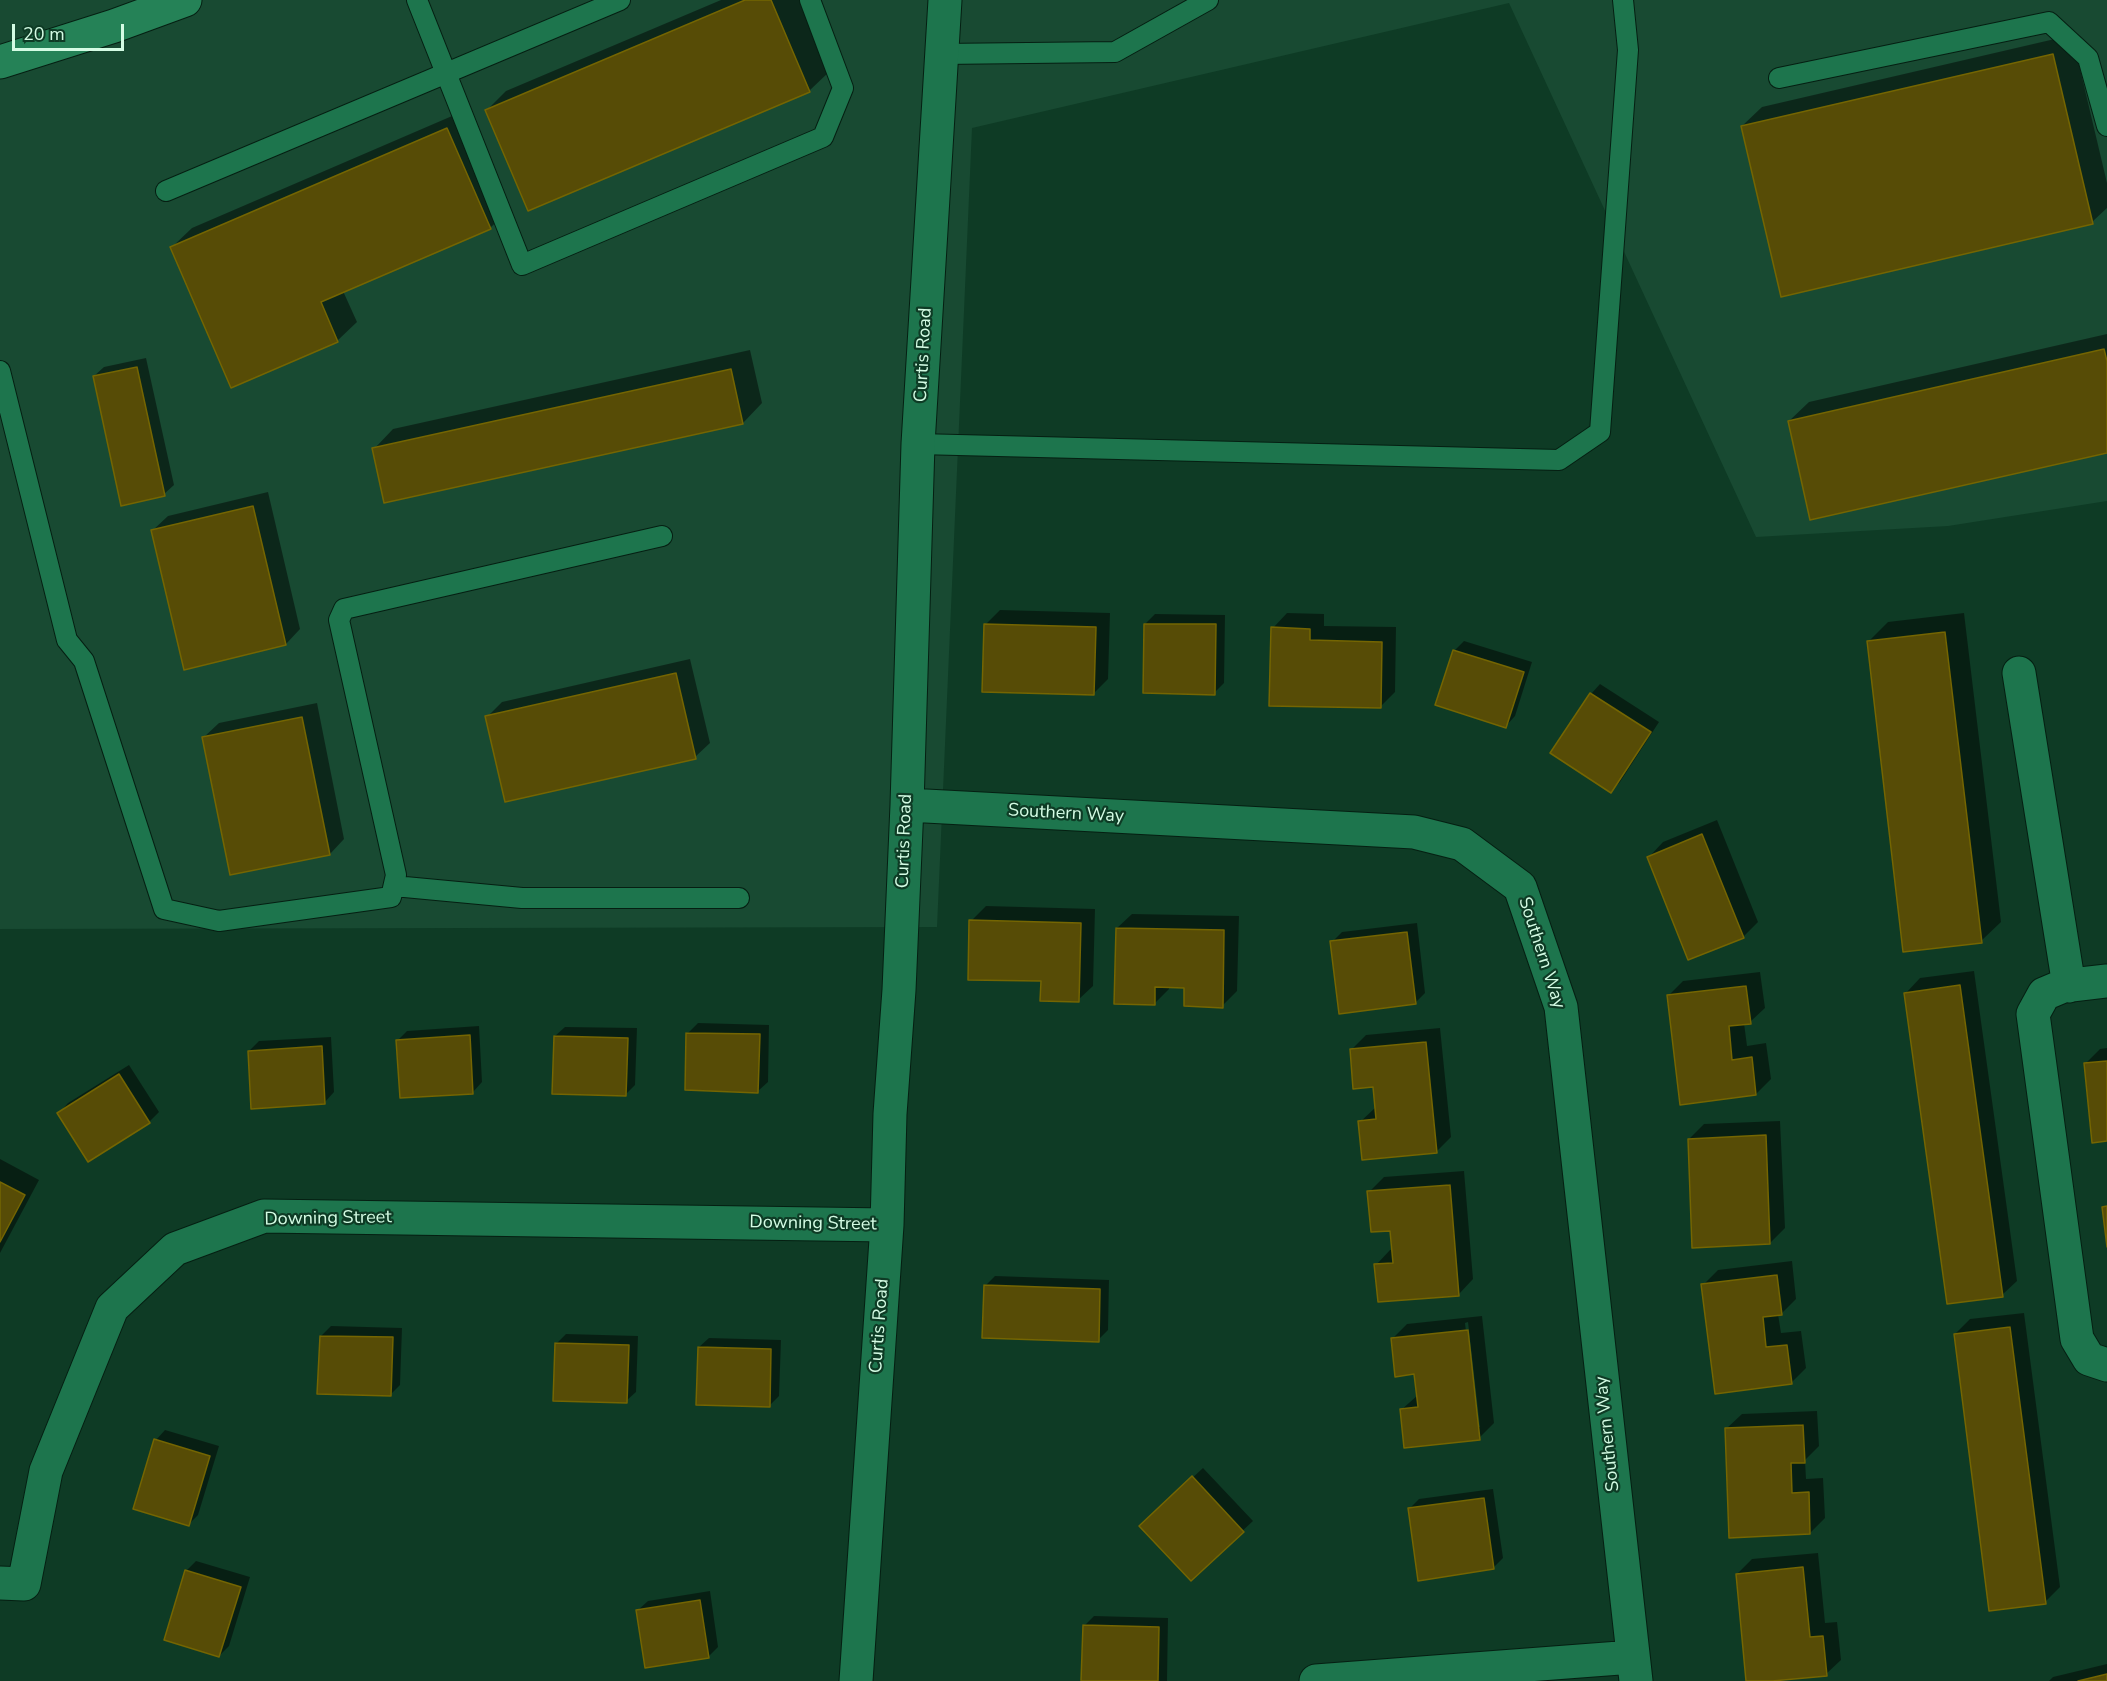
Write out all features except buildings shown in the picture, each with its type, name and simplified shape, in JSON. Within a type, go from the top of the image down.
[{"type":"street","points":[[0,62],[114,26],[185,0]]},
{"type":"street","name":"Curtis Road","points":[[856,1681],[887,1225],[890,1114],[899,990],[907,805],[918,444],[945,0]]},
{"type":"street","points":[[2019,673],[2069,986]]},
{"type":"street","name":"Southern Way","points":[[907,805],[1414,832],[1462,844],[1520,887],[1561,1007],[1634,1669]]},
{"type":"street","points":[[2107,981],[2069,986],[2044,994],[2033,1014],[2078,1339],[2089,1359],[2107,1365]]},
{"type":"street","name":"Downing Street","points":[[0,1583],[24,1584],[46,1472],[112,1308],[175,1249],[264,1216],[887,1225]]},
{"type":"street","points":[[1316,1681],[1634,1669]]},
{"type":"lane","points":[[417,0],[522,265],[823,137],[843,88],[810,0]]},
{"type":"lane","points":[[166,191],[620,0]]},
{"type":"lane","points":[[941,54],[1115,52],[1208,0]]},
{"type":"lane","points":[[918,444],[1559,460],[1599,432],[1628,50],[1623,0]]},
{"type":"lane","points":[[1779,78],[2049,22],[2088,58],[2107,126]]},
{"type":"lane","points":[[0,371],[67,640],[84,661],[164,909],[219,921],[391,897],[396,875],[339,620],[344,609],[662,536]]},
{"type":"lane","points":[[394,886],[522,898],[739,898]]},
{"type":"shaded area","points":[[0,0],[2107,0],[2107,501],[1948,526],[1756,537],[1509,3],[972,128],[937,927],[0,929]]}]
